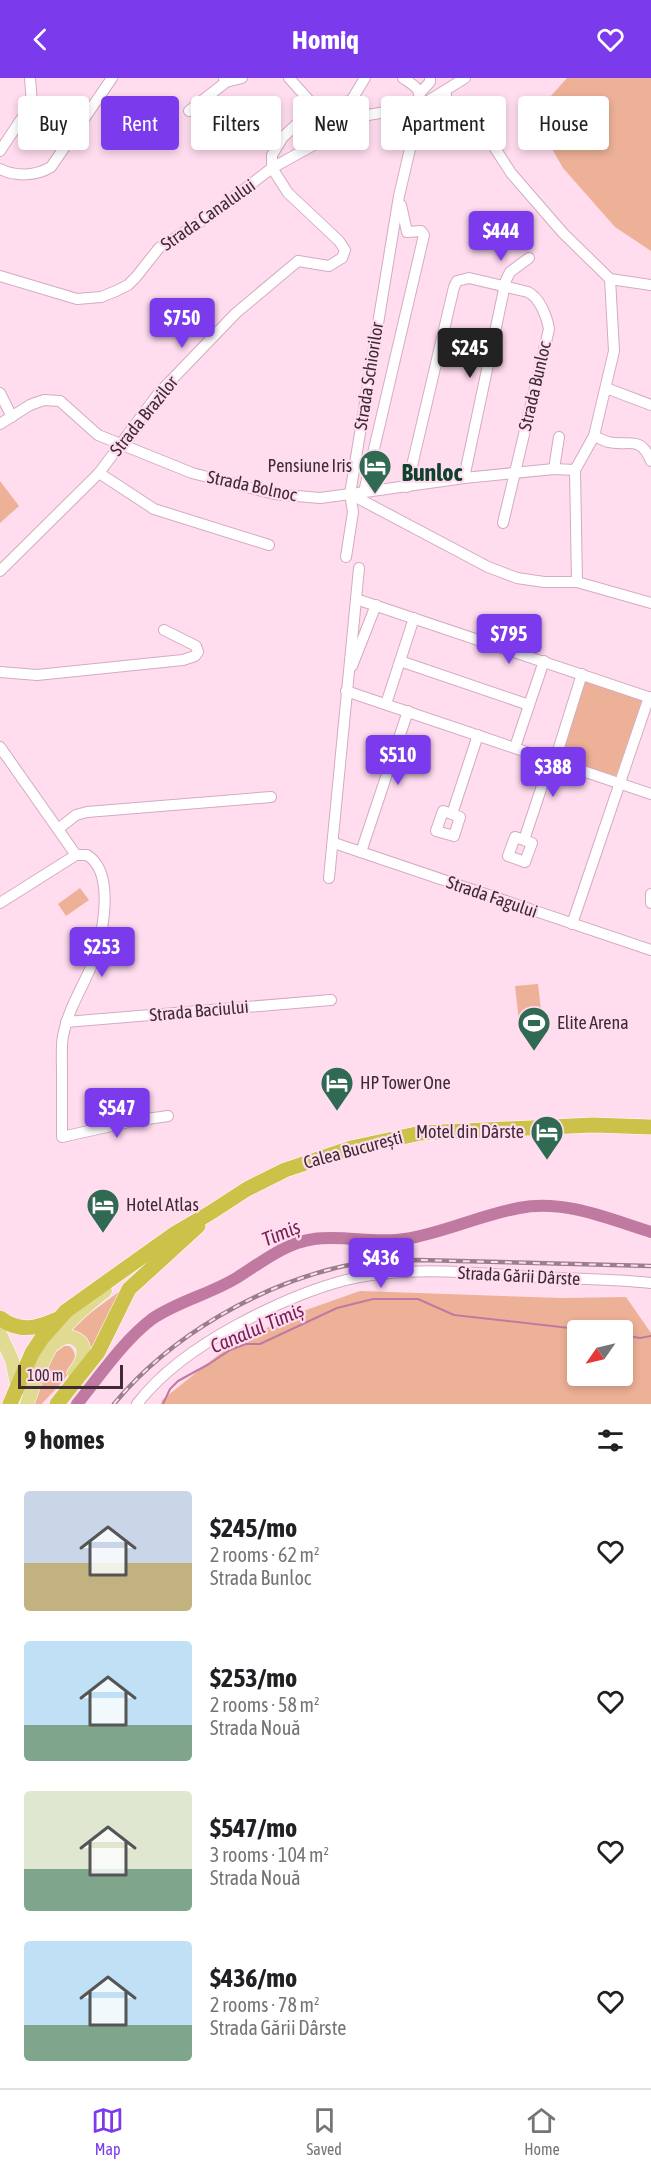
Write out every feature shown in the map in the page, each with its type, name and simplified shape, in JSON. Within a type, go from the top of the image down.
[{"type":"highway","name":"Calea București","points":[[18,1388],[32,1353],[58,1319],[99,1286],[174,1234],[247,1189],[293,1166],[351,1148],[401,1137],[442,1132],[566,1126],[651,1127]]},
{"type":"highway","points":[[57,1404],[98,1352],[129,1289],[138,1278],[180,1244],[210,1213]]},
{"type":"highway","points":[[0,1318],[22,1329],[40,1326],[58,1319]]},
{"type":"highway","points":[[10,1404],[18,1388]]},
{"type":"main road","name":"Calea București","points":[[27,1404],[35,1378],[50,1345],[61,1329],[75,1315],[210,1213]]},
{"type":"main road","points":[[0,1334],[12,1360],[18,1388]]},
{"type":"main road","points":[[48,1404],[77,1369],[84,1353],[80,1344],[66,1336],[50,1345]]},
{"type":"main road","name":"Calea București","points":[[16,1404],[18,1388]]},
{"type":"street","points":[[0,151],[32,103],[30,78]]},
{"type":"street","points":[[1,172],[21,175],[42,172],[51,167],[112,78]]},
{"type":"street","points":[[189,111],[225,80],[242,78]]},
{"type":"street","points":[[289,78],[305,96]]},
{"type":"street","points":[[354,96],[365,78]]},
{"type":"street","points":[[403,78],[417,86],[420,93],[430,82],[430,78]]},
{"type":"street","points":[[437,96],[465,78]]},
{"type":"street","points":[[445,91],[446,96]]},
{"type":"street","points":[[272,168],[272,155],[283,137],[293,128]]},
{"type":"street","name":"Strada Canalului","points":[[0,276],[77,300],[101,297],[116,291],[128,285],[136,277],[159,248],[208,217],[272,168],[305,150]]},
{"type":"street","name":"Strada Schiorilor","points":[[346,557],[353,512],[350,494],[399,196],[410,150]]},
{"type":"street","points":[[496,150],[518,182],[563,233],[610,279],[651,285]]},
{"type":"street","name":"Strada Brazilor","points":[[0,571],[99,473],[158,394],[236,313],[298,261],[329,266],[342,258],[345,250],[339,242],[288,193],[272,168]]},
{"type":"street","name":"Strada Schiorilor","points":[[364,492],[424,235],[421,231],[407,232],[399,196]]},
{"type":"street","points":[[464,478],[505,286],[510,272],[529,258]]},
{"type":"street","name":"Strada Bunloc","points":[[407,487],[457,281],[469,278],[535,296],[549,329],[513,473],[503,523]]},
{"type":"street","points":[[577,582],[575,470],[594,436],[614,351],[610,279]]},
{"type":"street","points":[[606,388],[651,405]]},
{"type":"street","points":[[0,393],[12,417]]},
{"type":"street","name":"Strada Bolnoc","points":[[0,424],[37,402],[60,401],[89,428],[121,445],[192,473],[274,494],[320,498],[350,494]]},
{"type":"street","points":[[594,436],[609,442],[632,442],[639,445],[646,451],[651,461]]},
{"type":"street","points":[[554,469],[559,437]]},
{"type":"street","points":[[350,494],[464,478],[554,469],[575,470]]},
{"type":"street","points":[[99,473],[154,509],[269,545]]},
{"type":"street","points":[[350,494],[488,567],[517,578],[544,582],[577,582],[651,603]]},
{"type":"street","points":[[329,878],[359,568]]},
{"type":"street","points":[[356,598],[650,698],[572,924]]},
{"type":"street","points":[[348,676],[376,605]]},
{"type":"street","points":[[386,704],[414,618]]},
{"type":"street","points":[[0,672],[38,675],[183,660],[195,656],[198,652],[196,646],[164,630]]},
{"type":"street","points":[[400,661],[529,705]]},
{"type":"street","points":[[515,747],[544,661]]},
{"type":"street","points":[[524,840],[582,674]]},
{"type":"street","points":[[346,691],[651,794]]},
{"type":"street","points":[[361,852],[408,711]]},
{"type":"street","points":[[452,814],[478,735]]},
{"type":"street","points":[[0,747],[76,855]]},
{"type":"street","points":[[58,829],[76,815],[87,812],[271,797]]},
{"type":"street","name":"Strada Fagului","points":[[334,843],[651,950]]},
{"type":"street","points":[[0,903],[76,855],[87,855],[99,865],[103,875],[105,894],[98,946],[66,1022],[63,1040],[62,1137],[133,1121],[168,1116]]},
{"type":"street","points":[[651,894],[651,903]]},
{"type":"street","name":"Strada Baciului","points":[[66,1022],[331,1000]]},
{"type":"street","name":"Strada Gării Dârste","points":[[137,1404],[176,1365],[219,1334],[262,1311],[310,1291],[348,1280],[384,1274],[475,1273],[651,1286]]},
{"type":"shaded area","points":[[567,78],[651,78],[651,251],[615,227],[563,168],[553,150],[609,150],[609,96],[551,96]]},
{"type":"shaded area","points":[[0,481],[19,506],[0,523]]},
{"type":"shaded area","points":[[585,681],[642,700],[616,776],[560,758]]},
{"type":"shaded area","points":[[80,888],[89,900],[66,916],[58,904]]},
{"type":"shaded area","points":[[538,984],[543,1027],[520,1030],[515,986]]},
{"type":"shaded area","points":[[127,1286],[94,1352],[65,1336],[86,1316]]},
{"type":"shaded area","points":[[360,1291],[562,1298],[626,1297],[651,1333],[651,1404],[161,1404],[162,1400],[222,1352],[289,1316]]},
{"type":"shaded area","points":[[64,1346],[69,1346],[74,1352],[75,1359],[72,1367],[61,1384],[42,1404],[32,1404],[52,1355]]},
{"type":"waterway","name":"Timiș","points":[[77,1404],[122,1348],[152,1319],[173,1307],[228,1283],[274,1254],[303,1241],[325,1238],[382,1241],[405,1239],[434,1233],[505,1211],[536,1206],[569,1208],[603,1216],[651,1232]]},
{"type":"waterway","name":"Canalul Timiș","points":[[163,1404],[170,1389],[178,1381],[230,1350],[246,1344],[260,1344],[337,1308],[373,1299],[418,1299],[454,1315],[567,1328]]},
{"type":"waterway","name":"Canalul Timiș","points":[[633,1337],[651,1336]]},
{"type":"railway","points":[[114,1404],[136,1379],[162,1356],[189,1335],[218,1317],[280,1286],[344,1266],[381,1261],[418,1260],[651,1266]]},
{"type":"place","name":"Pensiune Iris","points":[[375,495]]},
{"type":"place","name":"Elite Arena","points":[[534,1052]]},
{"type":"place","name":"HP Tower One","points":[[337,1112]]},
{"type":"place","name":"Motel din Dârste","points":[[547,1161]]},
{"type":"place","name":"Hotel Atlas","points":[[103,1234]]},
{"type":"district","name":"Bunloc","points":[[432,473]]}]
